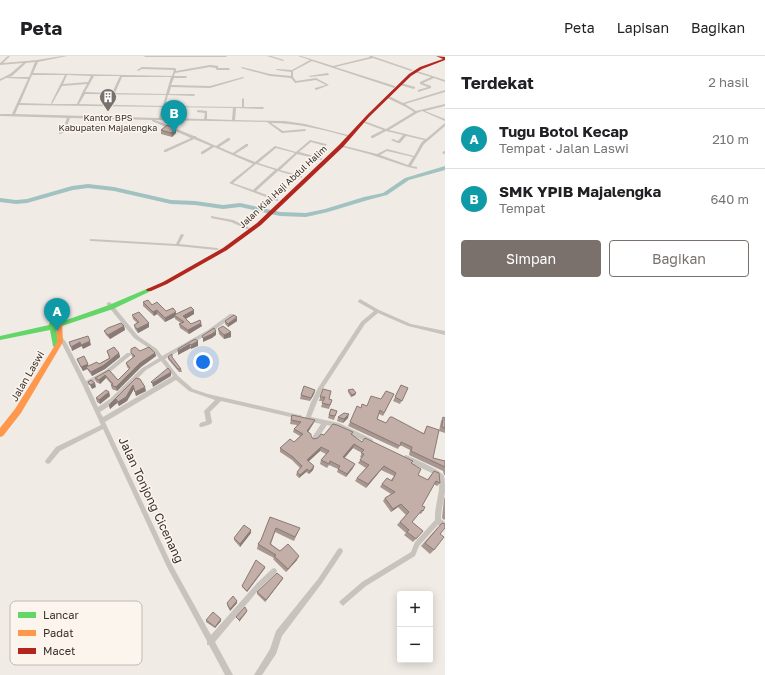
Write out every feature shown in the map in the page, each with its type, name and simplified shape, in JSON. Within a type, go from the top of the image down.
[{"type":"main road","name":"Jalan Kiai Haji Abdul Halim","points":[[277,202],[341,146],[348,135],[414,71],[443,58]]},
{"type":"main road","name":"Jalan Kiai Haji Abdul Halim","points":[[0,338],[56,324],[165,284],[235,242],[262,218],[320,159],[363,122],[398,86]]},
{"type":"main road","name":"Jalan Kiai Haji Abdul Halim","points":[[110,305],[161,281],[217,249],[262,218]]},
{"type":"main road","name":"Jalan Kiai Haji Abdul Halim","points":[[0,335],[56,324]]},
{"type":"main road","name":"Jalan Laswi","points":[[0,434],[18,411],[38,380],[56,346],[56,324]]},
{"type":"street","points":[[1,64],[9,56]]},
{"type":"street","points":[[1,64],[25,62],[37,63],[66,56]]},
{"type":"street","points":[[145,56],[226,56]]},
{"type":"street","points":[[268,56],[283,60]]},
{"type":"street","points":[[299,56],[398,86],[414,88]]},
{"type":"street","points":[[335,68],[371,56],[445,81]]},
{"type":"street","points":[[272,58],[276,62]]},
{"type":"street","points":[[277,70],[292,71],[312,60]]},
{"type":"street","points":[[0,80],[18,70],[25,62]]},
{"type":"street","points":[[13,115],[37,63]]},
{"type":"street","points":[[167,63],[175,71]]},
{"type":"street","points":[[138,70],[142,68],[175,71],[210,66],[216,67],[217,69],[229,69]]},
{"type":"street","points":[[242,68],[292,77]]},
{"type":"street","points":[[160,119],[175,71]]},
{"type":"street","points":[[292,71],[294,82],[316,79],[328,85],[316,89]]},
{"type":"street","points":[[32,74],[186,77]]},
{"type":"street","points":[[305,77],[310,75],[328,74]]},
{"type":"street","points":[[52,103],[66,75]]},
{"type":"street","points":[[78,104],[93,75]]},
{"type":"street","points":[[310,75],[313,80]]},
{"type":"street","points":[[113,94],[121,76]]},
{"type":"street","points":[[419,92],[430,87],[421,82],[434,77]]},
{"type":"street","points":[[5,78],[30,78]]},
{"type":"street","points":[[170,86],[210,87],[243,78]]},
{"type":"street","points":[[61,85],[89,83]]},
{"type":"street","points":[[403,104],[445,91]]},
{"type":"street","points":[[83,93],[194,95]]},
{"type":"street","points":[[388,97],[416,112]]},
{"type":"street","points":[[242,108],[243,99]]},
{"type":"street","points":[[18,104],[52,103],[263,108]]},
{"type":"street","points":[[372,138],[416,112],[445,105]]},
{"type":"street","points":[[232,121],[235,108]]},
{"type":"street","points":[[423,110],[445,120]]},
{"type":"street","points":[[198,111],[206,112],[205,120]]},
{"type":"street","points":[[0,115],[267,121],[295,123],[348,135]]},
{"type":"street","points":[[60,132],[73,128],[66,126],[69,117]]},
{"type":"street","points":[[150,119],[254,163],[301,177]]},
{"type":"street","points":[[267,121],[282,132],[305,130]]},
{"type":"street","points":[[363,122],[386,130],[426,140]]},
{"type":"street","points":[[412,162],[420,147],[426,140],[445,124]]},
{"type":"street","points":[[393,140],[399,142],[405,135]]},
{"type":"street","points":[[165,151],[195,138]]},
{"type":"street","points":[[202,153],[228,139]]},
{"type":"street","points":[[254,192],[311,141],[325,145]]},
{"type":"street","points":[[233,154],[247,145]]},
{"type":"street","points":[[341,146],[412,162]]},
{"type":"street","points":[[277,202],[231,183],[254,163],[276,147],[320,159]]},
{"type":"street","points":[[378,155],[384,152],[396,151],[412,162],[416,168]]},
{"type":"street","points":[[212,216],[232,221],[248,228]]},
{"type":"street","points":[[177,245],[182,235]]},
{"type":"street","points":[[91,240],[217,249]]},
{"type":"street","points":[[360,301],[376,310],[410,324],[445,333]]},
{"type":"street","points":[[110,305],[136,337],[149,344],[176,377],[191,390],[220,399],[344,428],[377,444]]},
{"type":"street","points":[[308,419],[320,389],[363,324],[376,310]]},
{"type":"street","points":[[98,411],[112,401],[144,369],[210,331],[232,315]]},
{"type":"street","name":"Jalan Tonjong Cicenang","points":[[57,338],[69,352],[169,565],[229,675]]},
{"type":"street","points":[[85,384],[108,371],[129,354]]},
{"type":"street","points":[[48,461],[58,449],[103,423],[176,377]]},
{"type":"street","points":[[202,425],[209,422],[206,411],[220,399]]},
{"type":"street","points":[[314,439],[325,423]]},
{"type":"street","points":[[343,602],[364,584],[413,554],[417,544],[438,521],[437,510],[444,490],[442,477],[436,472],[397,454]]},
{"type":"street","points":[[438,521],[445,526]]},
{"type":"street","points":[[258,675],[272,651],[279,634],[320,581],[340,551]]},
{"type":"street","points":[[210,642],[259,585],[274,571]]},
{"type":"building","points":[[167,125],[176,129],[171,133],[161,130]]},
{"type":"building","points":[[148,300],[152,305],[157,302],[166,311],[173,308],[176,312],[165,318],[157,310],[153,312],[143,302]]},
{"type":"building","points":[[191,307],[194,310],[183,316],[191,324],[200,320],[201,323],[188,330],[179,324],[184,322],[174,315]]},
{"type":"building","points":[[139,312],[149,323],[137,329],[134,325],[139,322],[132,315]]},
{"type":"building","points":[[234,315],[237,317],[228,324],[225,321]]},
{"type":"building","points":[[121,323],[124,326],[108,335],[104,331],[108,328]]},
{"type":"building","points":[[223,326],[231,332],[224,335],[218,329]]},
{"type":"building","points":[[214,328],[216,331],[203,338],[202,336]]},
{"type":"building","points":[[88,336],[90,341],[81,345],[80,342],[71,347],[69,342]]},
{"type":"building","points":[[195,339],[198,341],[178,351],[178,349]]},
{"type":"building","points":[[114,347],[119,353],[104,365],[91,372],[86,367],[97,362],[99,364],[110,358],[107,351]]},
{"type":"building","points":[[135,347],[140,351],[149,347],[155,353],[140,363],[116,387],[111,385],[113,384],[105,375],[99,380],[95,378],[109,370],[118,380],[130,368],[126,363],[135,356],[131,353],[131,349]]},
{"type":"building","points":[[172,354],[172,357],[181,369],[178,369],[168,357]]},
{"type":"building","points":[[84,356],[88,364],[81,367],[77,359]]},
{"type":"building","points":[[168,368],[171,372],[152,383],[151,382]]},
{"type":"building","points":[[136,378],[140,379],[145,387],[135,392],[133,385],[126,397],[118,402],[116,399],[109,405]]},
{"type":"building","points":[[91,380],[95,383],[90,385],[88,382]]},
{"type":"building","points":[[401,385],[408,388],[402,401],[395,397]]},
{"type":"building","points":[[304,386],[315,390],[311,398],[301,395]]},
{"type":"building","points":[[323,389],[331,391],[329,399],[332,400],[330,405],[322,403],[325,397],[320,397]]},
{"type":"building","points":[[353,389],[356,393],[352,395],[348,390]]},
{"type":"building","points":[[106,390],[109,392],[99,400],[96,398]]},
{"type":"building","points":[[386,391],[394,394],[384,413],[380,410],[377,419],[386,423],[390,417],[392,417],[424,434],[427,426],[439,430],[433,458],[445,461],[445,467],[411,451],[412,447],[401,442],[400,446],[350,422],[357,406],[361,408],[362,404],[367,406],[371,396],[381,399]]},
{"type":"building","points":[[331,409],[337,411],[335,416],[329,415]]},
{"type":"building","points":[[344,413],[349,414],[344,419],[338,417]]},
{"type":"building","points":[[292,415],[315,420],[307,431],[311,434],[313,439],[318,438],[321,434],[324,435],[333,424],[337,425],[353,432],[351,434],[362,442],[365,438],[413,461],[411,463],[421,469],[418,475],[428,480],[434,471],[439,473],[440,483],[436,481],[422,506],[425,507],[423,511],[422,510],[412,522],[423,531],[416,539],[407,532],[409,530],[400,522],[409,512],[401,504],[393,509],[385,498],[395,492],[382,484],[387,478],[392,481],[396,473],[384,466],[368,484],[357,478],[369,465],[360,460],[364,454],[361,453],[364,450],[354,444],[343,457],[355,464],[347,474],[338,469],[340,466],[330,461],[329,464],[321,460],[329,451],[321,447],[307,460],[314,466],[310,471],[307,469],[300,475],[297,472],[302,466],[293,457],[280,448],[290,439],[294,442],[303,434],[294,429],[301,422],[291,420]]},
{"type":"building","points":[[443,417],[445,418],[445,428],[442,427]]},
{"type":"building","points":[[270,517],[300,528],[295,537],[276,528],[270,544],[280,551],[288,544],[299,556],[288,569],[274,556],[276,555],[258,544]]},
{"type":"building","points":[[442,523],[445,524],[445,528],[440,534],[444,537],[434,550],[425,543]]},
{"type":"building","points":[[244,525],[251,530],[240,544],[234,538]]},
{"type":"building","points":[[256,560],[265,567],[247,591],[242,586]]},
{"type":"building","points":[[277,573],[283,578],[266,600],[257,592]]},
{"type":"building","points":[[233,596],[237,601],[230,609],[227,603]]},
{"type":"building","points":[[245,607],[247,611],[239,620],[236,617]]},
{"type":"building","points":[[213,612],[221,619],[215,627],[206,620]]},
{"type":"waterway","points":[[0,200],[16,202],[27,201],[72,188],[88,186],[114,189],[171,202],[195,203],[223,207],[240,205],[280,214],[306,215],[326,211],[366,198],[385,194],[407,179],[445,168]]},
{"type":"traffic: fast","points":[[0,338],[53,327],[111,307],[149,290]]},
{"type":"traffic: fast","points":[[52,323],[56,346]]},
{"type":"traffic: slow","points":[[0,434],[18,411],[60,342],[59,321]]},
{"type":"traffic: jam","points":[[438,56],[445,58]]},
{"type":"traffic: jam","points":[[149,290],[165,283],[225,249],[259,224],[341,146],[368,116],[410,75],[421,68],[445,59]]},
{"type":"place","name":"Kantor BPS Kabupaten Majalengka","points":[[108,112]]},
{"type":"place","name":"SMK YPIB Majalengka","points":[[174,133]]},
{"type":"place","name":"Tugu Botol Kecap","points":[[57,331]]}]
